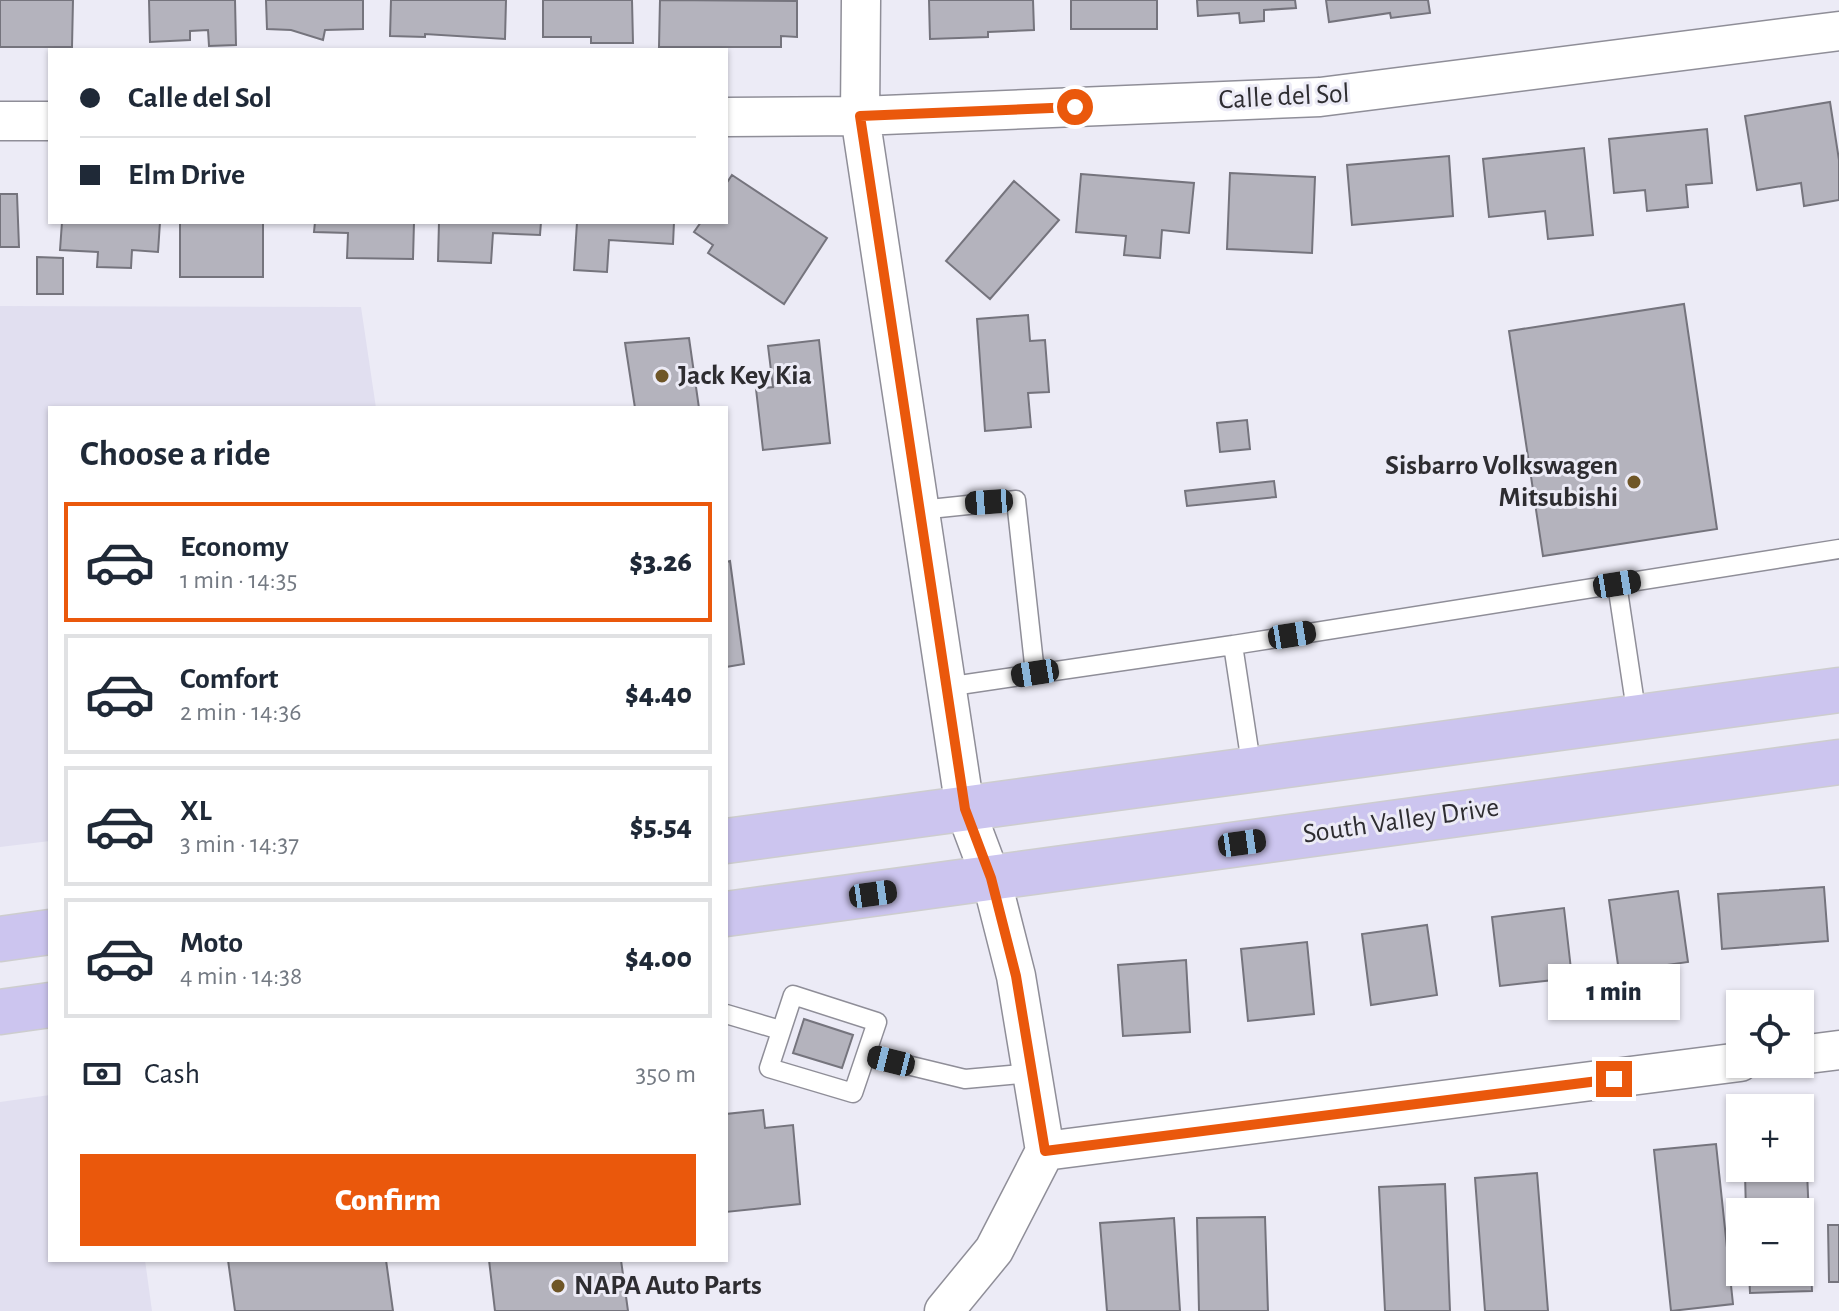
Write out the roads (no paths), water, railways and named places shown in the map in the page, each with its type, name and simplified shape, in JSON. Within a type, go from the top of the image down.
[{"type":"main road","points":[[728,841],[1839,690]]},
{"type":"main road","name":"South Valley Drive","points":[[728,914],[1839,762]]},
{"type":"main road","points":[[0,939],[48,932]]},
{"type":"main road","points":[[0,1012],[48,1005]]},
{"type":"street","points":[[861,0],[860,116],[965,809],[991,878],[1016,976],[1045,1151],[994,1250],[944,1311]]},
{"type":"street","name":"Calle del Sol","points":[[728,117],[860,116],[1320,97],[1839,31]]},
{"type":"street","points":[[0,121],[48,121]]},
{"type":"street","points":[[1814,1053],[1839,1050]]},
{"type":"street","points":[[1045,1151],[1726,1064]]},
{"type":"lane","points":[[920,510],[1016,500],[1035,673]]},
{"type":"lane","points":[[946,687],[1839,549]]},
{"type":"lane","points":[[1617,584],[1637,717]]},
{"type":"lane","points":[[1233,645],[1252,770]]},
{"type":"lane","points":[[793,995],[877,1022],[853,1093],[769,1068],[780,1030],[793,995]]},
{"type":"lane","points":[[728,1015],[780,1030]]},
{"type":"lane","points":[[866,1055],[965,1079],[1032,1073]]},
{"type":"place","name":"Jack Key Kia","points":[[662,376]]},
{"type":"place","name":"Sisbarro Volkswagen Mitsubishi","points":[[1634,482]]},
{"type":"place","name":"NAPA Auto Parts","points":[[558,1286]]}]
